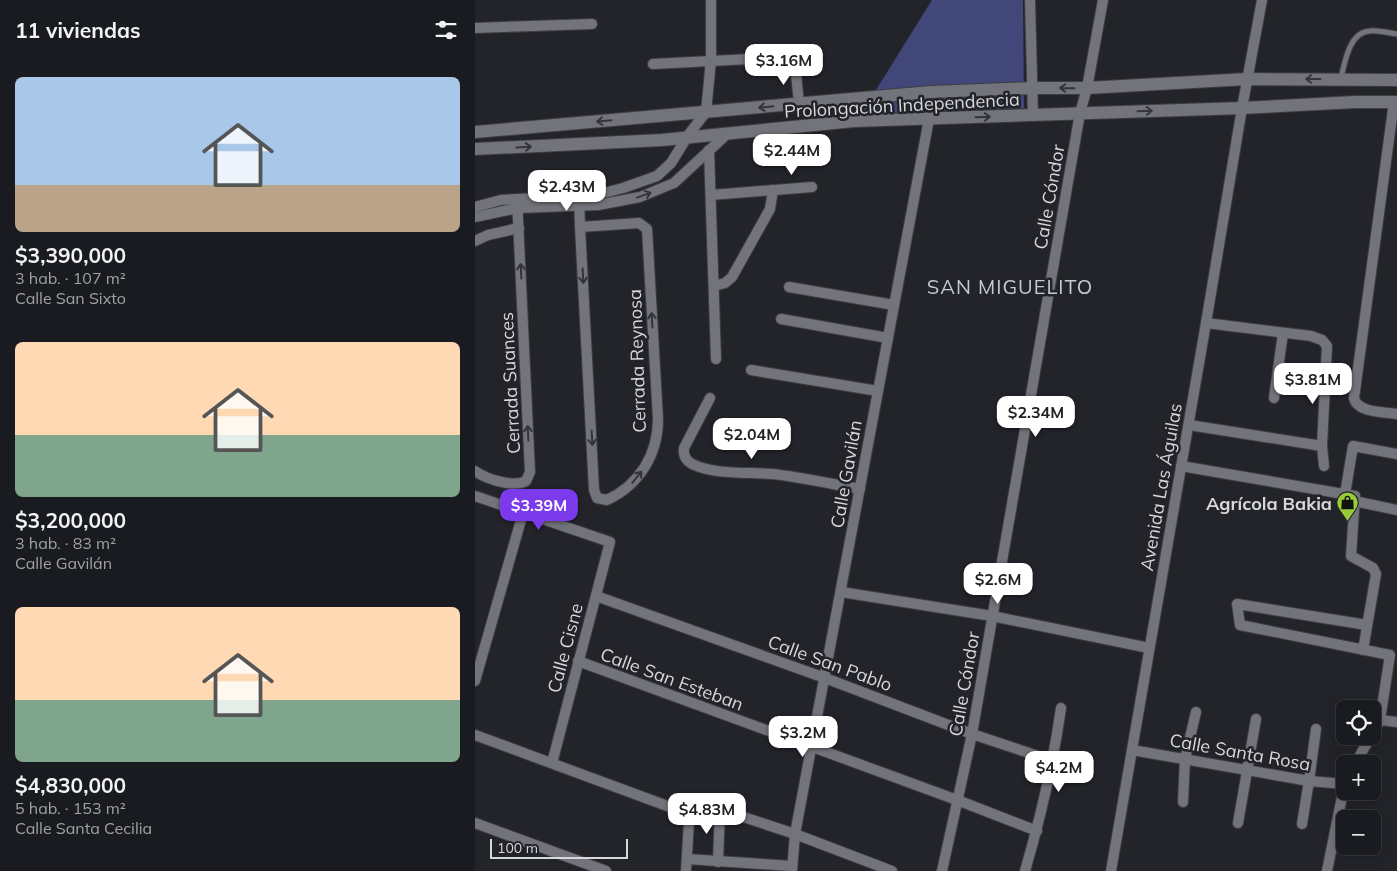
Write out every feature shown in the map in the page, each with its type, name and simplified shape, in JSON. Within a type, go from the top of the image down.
[{"type":"street","points":[[579,201],[657,176],[671,163],[686,138],[706,112],[711,60],[711,0]]},
{"type":"street","points":[[1031,0],[1033,115]]},
{"type":"street","name":"Calle Cóndor","points":[[942,871],[972,734],[1080,113],[1087,88],[1103,0]]},
{"type":"street","name":"Avenida Las Águilas","points":[[1111,871],[1207,323],[1241,108],[1261,0]]},
{"type":"street","points":[[475,28],[592,24]]},
{"type":"street","points":[[653,64],[788,57],[795,65],[799,103]]},
{"type":"street","name":"Prolongación Independencia","points":[[475,132],[922,93],[1032,88],[1087,88],[1247,79],[1397,80]]},
{"type":"street","points":[[1395,102],[1354,398],[1355,403],[1360,408],[1397,414]]},
{"type":"street","name":"Prolongación Independencia","points":[[475,150],[686,138],[854,122],[929,118],[1395,102]]},
{"type":"street","name":"Calle Gavilán","points":[[792,869],[795,834],[929,118]]},
{"type":"street","points":[[475,216],[517,204],[579,201],[598,205],[640,197],[674,183],[727,134]]},
{"type":"street","points":[[709,150],[717,359]]},
{"type":"street","points":[[711,195],[812,187]]},
{"type":"street","points":[[714,286],[725,283],[732,277],[770,209],[773,190]]},
{"type":"street","points":[[475,207],[501,200],[517,204]]},
{"type":"street","name":"Cerrada Reynosa","points":[[579,201],[580,227],[595,493],[600,499],[607,500],[622,492],[636,480],[651,456],[657,436],[658,419],[647,228],[639,223],[580,227]]},
{"type":"street","name":"Cerrada Suances","points":[[475,471],[487,478],[519,484],[526,481],[530,472],[517,204]]},
{"type":"street","points":[[475,241],[488,235],[519,228]]},
{"type":"street","points":[[789,287],[894,305]]},
{"type":"street","points":[[781,319],[888,338]]},
{"type":"street","points":[[1207,323],[1311,336],[1322,340],[1327,346],[1324,466]]},
{"type":"street","points":[[1274,398],[1283,333]]},
{"type":"street","points":[[751,370],[878,391]]},
{"type":"street","points":[[710,398],[684,448],[683,454],[692,464],[714,470],[773,474],[860,489]]},
{"type":"street","points":[[1189,426],[1323,446]]},
{"type":"street","points":[[1345,494],[1353,446],[1397,454]]},
{"type":"street","points":[[1181,466],[1355,496],[1351,556],[1373,568],[1376,574],[1363,650]]},
{"type":"street","points":[[475,496],[523,512],[475,681]]},
{"type":"street","points":[[1354,502],[1397,510]]},
{"type":"street","name":"Calle Cisne","points":[[523,512],[610,542],[552,763]]},
{"type":"street","points":[[841,592],[992,616],[1149,648]]},
{"type":"street","name":"Calle San Pablo","points":[[596,596],[825,678],[972,734],[1053,761]]},
{"type":"street","points":[[1367,625],[1237,604],[1240,625],[1390,655],[1381,720],[1397,722]]},
{"type":"street","name":"Calle San Esteban","points":[[578,661],[1037,831]]},
{"type":"street","points":[[1025,871],[1037,831],[1053,761],[1061,708]]},
{"type":"street","points":[[1183,802],[1185,759],[1196,712]]},
{"type":"street","points":[[1238,822],[1256,719]]},
{"type":"street","points":[[1302,824],[1316,729]]},
{"type":"street","points":[[475,734],[670,807],[704,804],[795,834],[892,871]]},
{"type":"street","name":"Calle Santa Rosa","points":[[1132,750],[1309,781],[1336,783]]},
{"type":"street","points":[[1327,871],[1341,800]]},
{"type":"street","points":[[686,871],[690,805]]},
{"type":"street","points":[[718,862],[720,809]]},
{"type":"street","points":[[475,823],[605,871]]},
{"type":"street","points":[[687,859],[792,869]]},
{"type":"lane","points":[[1340,79],[1351,44],[1359,34],[1369,31],[1397,34]]},
{"type":"shaded area","points":[[932,0],[1023,0],[1024,108],[861,114]]},
{"type":"place","name":"Agrícola Bakia","points":[[1348,522]]},
{"type":"district","name":"SAN MIGUELITO","points":[[1010,286]]}]
